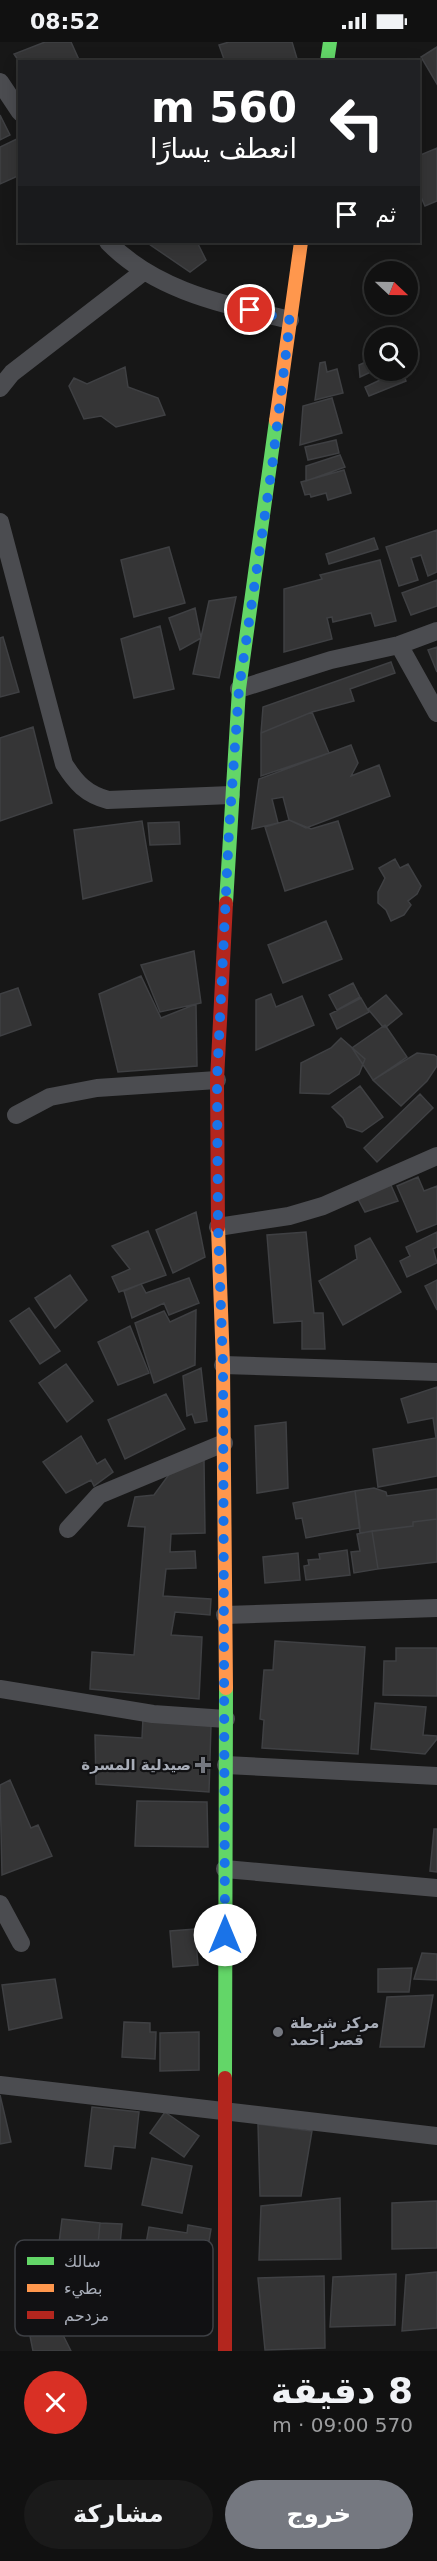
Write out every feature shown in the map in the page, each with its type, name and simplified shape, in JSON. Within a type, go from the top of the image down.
[{"type":"main road","points":[[327,60],[330,42]]},
{"type":"main road","points":[[225,2351],[226,1719],[223,1365],[218,1227],[217,1080],[231,795],[239,689],[272,467],[301,243]]},
{"type":"street","points":[[0,82],[18,109]]},
{"type":"street","points":[[109,243],[143,272],[204,299],[290,320]]},
{"type":"street","points":[[0,388],[12,373],[143,272]]},
{"type":"street","points":[[0,522],[64,764],[76,783],[94,796],[108,800],[231,795]]},
{"type":"street","points":[[239,689],[331,660],[399,645],[437,631]]},
{"type":"street","points":[[399,645],[437,713]]},
{"type":"street","points":[[16,1114],[50,1097],[97,1088],[217,1080]]},
{"type":"street","points":[[218,1227],[289,1216],[323,1206],[436,1159]]},
{"type":"street","points":[[223,1365],[437,1372]]},
{"type":"street","points":[[68,1529],[99,1495],[224,1443]]},
{"type":"street","points":[[225,1615],[437,1608]]},
{"type":"street","points":[[0,1689],[153,1714],[226,1719]]},
{"type":"street","points":[[226,1765],[437,1776]]},
{"type":"street","points":[[225,1869],[437,1888]]},
{"type":"street","points":[[0,1904],[21,1943]]},
{"type":"street","points":[[0,2085],[437,2136]]},
{"type":"building","points":[[45,42],[71,42],[79,60],[18,60],[14,54]]},
{"type":"building","points":[[229,42],[292,42],[297,60],[224,60],[219,45]]},
{"type":"building","points":[[437,47],[437,84],[421,57]]},
{"type":"building","points":[[0,115],[10,135],[0,140]]},
{"type":"building","points":[[18,138],[18,176],[0,184],[0,147]]},
{"type":"building","points":[[437,148],[437,201],[425,206],[420,195],[420,155]]},
{"type":"building","points":[[147,243],[198,243],[206,260],[190,272]]},
{"type":"building","points":[[325,362],[327,372],[337,369],[343,393],[315,400],[320,363]]},
{"type":"building","points":[[364,363],[364,375],[360,377],[359,365]]},
{"type":"building","points":[[125,367],[128,387],[158,398],[165,415],[116,427],[101,416],[84,419],[69,386],[74,378],[87,384]]},
{"type":"building","points":[[378,381],[406,381],[369,396],[365,387]]},
{"type":"building","points":[[332,398],[342,433],[300,445],[303,406]]},
{"type":"building","points":[[336,440],[339,453],[308,460],[305,447]]},
{"type":"building","points":[[340,455],[345,467],[306,481],[306,466]]},
{"type":"building","points":[[344,470],[351,493],[328,500],[326,493],[311,497],[310,494],[305,495],[301,482]]},
{"type":"building","points":[[437,530],[437,572],[428,576],[421,555],[411,558],[418,580],[399,586],[386,547]]},
{"type":"building","points":[[374,538],[378,549],[329,564],[326,554]]},
{"type":"building","points":[[169,547],[185,603],[134,617],[121,560]]},
{"type":"building","points":[[380,560],[396,621],[375,626],[371,613],[333,622],[332,617],[327,618],[332,639],[284,652],[284,589],[322,579],[320,575]]},
{"type":"building","points":[[437,580],[437,606],[411,615],[402,593]]},
{"type":"building","points":[[236,597],[219,678],[193,674],[209,601]]},
{"type":"building","points":[[195,608],[201,638],[180,650],[169,618]]},
{"type":"building","points":[[160,626],[174,689],[134,698],[121,639]]},
{"type":"building","points":[[3,637],[19,692],[0,697],[0,638]]},
{"type":"building","points":[[437,647],[437,672],[428,650]]},
{"type":"building","points":[[391,662],[395,673],[350,689],[354,701],[312,712],[261,733],[263,707]]},
{"type":"building","points":[[312,712],[329,753],[261,776],[261,733]]},
{"type":"building","points":[[33,727],[52,803],[0,821],[0,738]]},
{"type":"building","points":[[351,745],[358,763],[351,776],[379,765],[390,796],[306,828],[289,820],[283,797],[272,799],[278,823],[252,829],[259,779]]},
{"type":"building","points":[[289,820],[311,829],[338,821],[353,869],[285,891],[265,827]]},
{"type":"building","points":[[142,821],[152,881],[83,899],[74,830]]},
{"type":"building","points":[[179,822],[180,844],[150,845],[148,823]]},
{"type":"building","points":[[395,859],[400,868],[408,864],[421,886],[417,894],[408,901],[411,905],[404,915],[391,921],[386,910],[378,903],[378,892],[385,878],[379,868]]},
{"type":"building","points":[[326,921],[342,959],[283,983],[268,945]]},
{"type":"building","points":[[194,951],[201,1003],[160,1012],[141,965]]},
{"type":"building","points":[[141,976],[161,1018],[196,1004],[197,1066],[118,1072],[99,994]]},
{"type":"building","points":[[353,983],[360,997],[337,1010],[329,995]]},
{"type":"building","points":[[18,988],[31,1025],[0,1036],[0,994]]},
{"type":"building","points":[[271,994],[276,1007],[302,996],[314,1025],[256,1050],[256,1000]]},
{"type":"building","points":[[386,995],[402,1014],[383,1027],[368,1009]]},
{"type":"building","points":[[361,998],[369,1012],[337,1029],[330,1014]]},
{"type":"building","points":[[385,1025],[407,1057],[373,1080],[352,1048]]},
{"type":"building","points":[[341,1038],[365,1059],[359,1074],[329,1094],[300,1093],[301,1063],[331,1048]]},
{"type":"building","points":[[417,1053],[434,1055],[437,1057],[437,1066],[427,1081],[401,1106],[373,1080]]},
{"type":"building","points":[[360,1086],[383,1117],[362,1132],[347,1127],[343,1118],[332,1107]]},
{"type":"building","points":[[420,1094],[433,1108],[377,1162],[364,1148]]},
{"type":"building","points":[[418,1177],[424,1191],[437,1186],[437,1224],[417,1232],[397,1186]]},
{"type":"building","points":[[390,1183],[398,1201],[365,1212],[357,1197]]},
{"type":"building","points":[[196,1212],[205,1257],[173,1273],[156,1230]]},
{"type":"building","points":[[148,1231],[166,1275],[119,1292],[112,1277],[130,1269],[112,1246]]},
{"type":"building","points":[[306,1232],[314,1313],[323,1313],[325,1349],[302,1349],[302,1321],[274,1323],[267,1235]]},
{"type":"building","points":[[437,1232],[437,1247],[433,1249],[437,1263],[407,1277],[400,1261],[410,1256],[406,1247]]},
{"type":"building","points":[[370,1238],[401,1292],[343,1325],[319,1281],[357,1259],[355,1246]]},
{"type":"building","points":[[70,1275],[87,1300],[55,1328],[35,1298]]},
{"type":"building","points":[[189,1278],[199,1303],[169,1315],[164,1303],[132,1318],[124,1291],[141,1284],[146,1293]]},
{"type":"building","points":[[437,1280],[437,1310],[425,1286]]},
{"type":"building","points":[[29,1308],[60,1351],[40,1364],[10,1321]]},
{"type":"building","points":[[196,1310],[195,1365],[154,1383],[135,1323],[164,1311],[170,1322]]},
{"type":"building","points":[[130,1326],[149,1373],[118,1385],[98,1342]]},
{"type":"building","points":[[66,1364],[93,1401],[67,1422],[39,1383]]},
{"type":"building","points":[[201,1368],[207,1421],[195,1423],[192,1414],[187,1416],[183,1376]]},
{"type":"building","points":[[437,1387],[437,1476],[378,1487],[373,1449],[436,1438],[433,1418],[408,1423],[401,1399]]},
{"type":"building","points":[[166,1394],[185,1429],[125,1459],[108,1420]]},
{"type":"building","points":[[286,1422],[288,1488],[257,1493],[255,1426]]},
{"type":"building","points":[[81,1436],[97,1464],[105,1459],[113,1472],[94,1486],[91,1480],[66,1493],[43,1462]]},
{"type":"building","points":[[204,1460],[205,1533],[171,1534],[170,1552],[195,1551],[196,1568],[166,1569],[163,1596],[211,1599],[210,1615],[175,1612],[171,1635],[202,1637],[199,1699],[90,1689],[92,1652],[134,1655],[145,1527],[128,1526],[135,1497],[154,1495],[170,1473]]},
{"type":"building","points":[[374,1488],[386,1492],[387,1496],[437,1489],[437,1519],[413,1522],[413,1526],[360,1533],[355,1491]]},
{"type":"building","points":[[355,1491],[360,1528],[306,1538],[302,1518],[296,1519],[293,1503]]},
{"type":"building","points":[[437,1519],[437,1562],[378,1569],[372,1531],[413,1526],[413,1522]]},
{"type":"building","points":[[372,1531],[378,1569],[354,1573],[351,1552],[360,1551],[357,1534]]},
{"type":"building","points":[[347,1550],[350,1575],[306,1580],[304,1566],[309,1565],[308,1560],[320,1559],[319,1554]]},
{"type":"building","points":[[298,1553],[300,1580],[265,1583],[263,1557]]},
{"type":"building","points":[[275,1641],[365,1647],[358,1754],[262,1748],[264,1720],[260,1719],[264,1670],[273,1670]]},
{"type":"building","points":[[396,1648],[437,1648],[437,1696],[383,1695],[384,1661],[396,1661]]},
{"type":"building","points":[[375,1703],[426,1707],[423,1735],[437,1736],[437,1739],[425,1754],[371,1749]]},
{"type":"building","points":[[143,1718],[211,1725],[209,1792],[96,1784],[95,1735],[142,1738]]},
{"type":"building","points":[[10,1780],[31,1828],[38,1825],[52,1856],[2,1875],[0,1785]]},
{"type":"building","points":[[137,1801],[207,1802],[208,1847],[135,1846]]},
{"type":"building","points":[[434,1829],[437,1829],[437,1872],[430,1871]]},
{"type":"building","points":[[195,1929],[198,1965],[173,1967],[170,1931]]},
{"type":"building","points":[[422,1953],[437,1954],[437,1980],[414,1979]]},
{"type":"building","points":[[412,1968],[409,1992],[378,1992],[378,1969]]},
{"type":"building","points":[[55,1979],[62,2018],[9,2030],[2,1985]]},
{"type":"building","points":[[433,1995],[424,2047],[380,2047],[387,1997]]},
{"type":"building","points":[[124,2022],[150,2023],[150,2032],[156,2032],[155,2059],[122,2057]]},
{"type":"building","points":[[199,2032],[199,2070],[160,2071],[160,2033]]},
{"type":"building","points":[[0,2095],[11,2142],[0,2144]]},
{"type":"building","points":[[92,2107],[139,2112],[135,2148],[114,2146],[111,2169],[85,2166]]},
{"type":"building","points":[[165,2112],[199,2136],[184,2157],[150,2133]]},
{"type":"building","points":[[258,2124],[312,2131],[301,2196],[260,2196]]},
{"type":"building","points":[[152,2158],[192,2166],[182,2213],[142,2205]]},
{"type":"building","points":[[340,2198],[341,2259],[259,2260],[261,2206]]},
{"type":"building","points":[[437,2201],[437,2248],[392,2249],[392,2203]]},
{"type":"building","points":[[62,2219],[100,2223],[98,2240],[59,2240]]},
{"type":"building","points":[[100,2223],[122,2224],[120,2240],[98,2240]]},
{"type":"building","points":[[188,2225],[211,2229],[209,2240],[147,2240],[149,2227],[187,2233]]},
{"type":"building","points":[[437,2272],[437,2328],[402,2331],[406,2275]]},
{"type":"building","points":[[396,2274],[395,2325],[330,2327],[333,2277]]},
{"type":"building","points":[[324,2276],[325,2348],[265,2350],[258,2278]]},
{"type":"building","points":[[30,2336],[64,2336],[71,2351],[33,2351]]},
{"type":"traffic: fast","points":[[327,60],[330,42]]},
{"type":"traffic: fast","points":[[226,903],[239,689],[276,421]]},
{"type":"traffic: fast","points":[[225,2078],[226,1688]]},
{"type":"traffic: slow","points":[[276,421],[301,243]]},
{"type":"traffic: slow","points":[[218,1227],[223,1365],[226,1688]]},
{"type":"traffic: jam","points":[[218,1227],[217,1080],[226,903]]},
{"type":"traffic: jam","points":[[225,2078],[225,2351]]},
{"type":"place","name":"صيدلية المسرة","points":[[203,1765]]},
{"type":"place","name":"مركز شرطة قصر أحمد","points":[[278,2032]]},
{"type":"route","points":[[225,1935],[223,1365],[218,1227],[217,1080],[231,795],[239,689],[272,467],[290,320],[250,310]]}]
